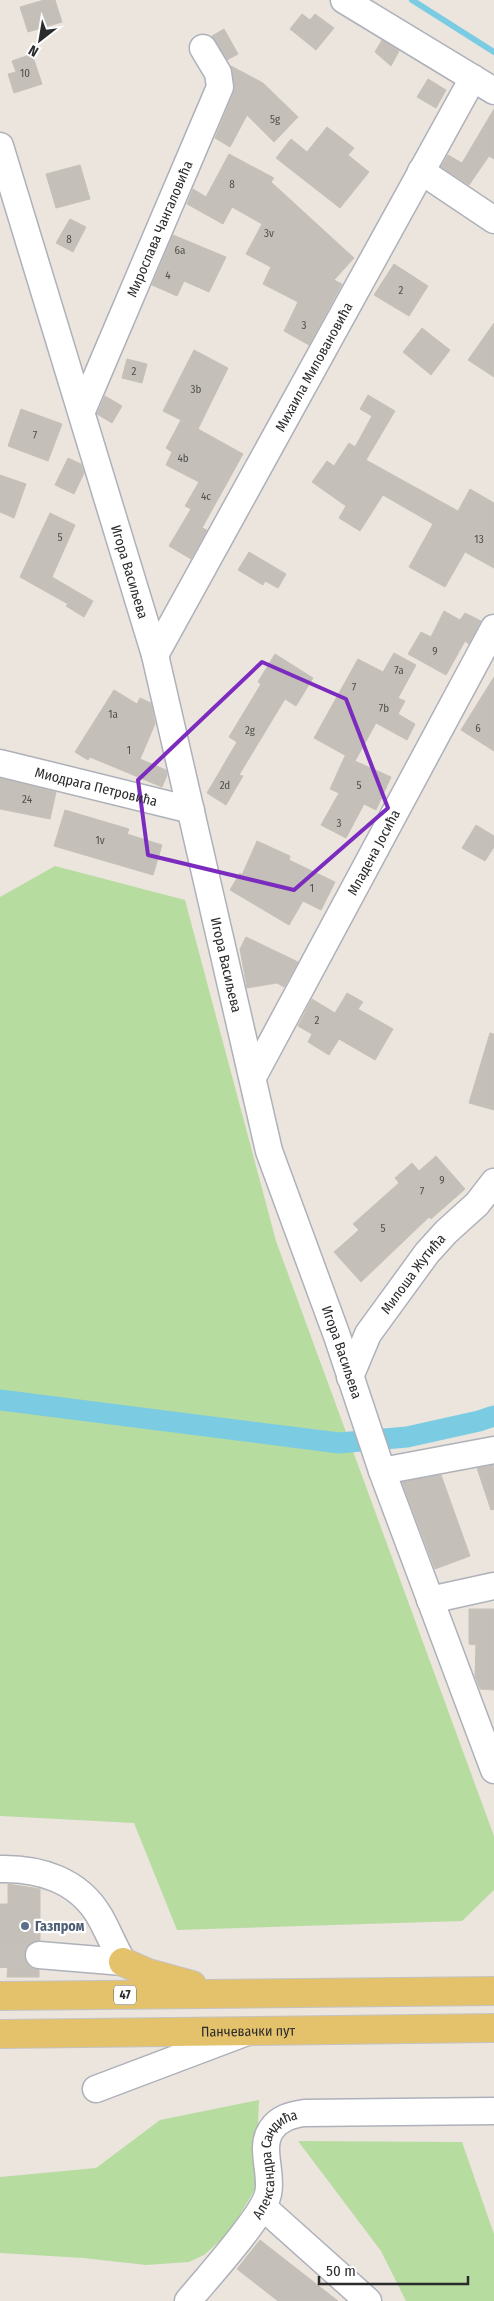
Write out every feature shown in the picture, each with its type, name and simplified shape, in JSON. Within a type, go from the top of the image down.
[{"type":"main road","points":[[122,1962],[148,1973],[183,1984],[250,1994]]},
{"type":"main road","name":"47","points":[[0,1996],[494,1991]]},
{"type":"main road","name":"Панчевачки пут","points":[[0,2034],[494,2028]]},
{"type":"street","points":[[344,0],[483,85]]},
{"type":"street","name":"Мирослава Чангаловића","points":[[82,411],[220,87],[218,73],[202,48]]},
{"type":"street","name":"Михаила Миловановића","points":[[156,655],[421,171],[483,85]]},
{"type":"street","name":"Игора Васиљева","points":[[0,146],[156,655],[269,1151],[380,1466],[494,1770]]},
{"type":"street","points":[[421,171],[494,220]]},
{"type":"street","name":"Младена Јосића","points":[[252,1077],[494,628]]},
{"type":"street","name":"Миодрага Петровића","points":[[0,763],[191,810]]},
{"type":"street","name":"Милоша Жутића","points":[[350,1377],[368,1334],[427,1253],[446,1232],[477,1204],[494,1182]]},
{"type":"street","points":[[380,1466],[494,1450]]},
{"type":"street","points":[[430,1600],[494,1586]]},
{"type":"street","points":[[0,1869],[14,1868],[50,1874],[75,1888],[99,1916],[122,1962]]},
{"type":"street","points":[[39,1955],[122,1962]]},
{"type":"street","points":[[96,2089],[249,2032]]},
{"type":"street","name":"Александра Сандића","points":[[188,2301],[263,2207],[270,2182],[266,2145],[270,2132],[278,2122],[290,2116],[304,2113],[494,2111]]},
{"type":"street","points":[[263,2207],[368,2301]]},
{"type":"highlighted area","points":[[262,662],[346,699],[388,808],[294,890],[148,855],[138,780]]},
{"type":"green space","points":[[55,866],[185,900],[276,1241],[494,1836],[494,1890],[462,1921],[177,1930],[134,1823],[0,1816],[0,897]]},
{"type":"green space","points":[[259,2100],[255,2189],[229,2233],[204,2255],[189,2262],[146,2265],[83,2258],[0,2253],[0,2177],[96,2168],[160,2120]]},
{"type":"green space","points":[[298,2141],[462,2142],[494,2234],[494,2301],[406,2301],[381,2251]]},
{"type":"building","points":[[44,0],[55,0],[62,22],[28,32],[20,7]]},
{"type":"building","points":[[302,14],[310,20],[315,14],[334,28],[316,50],[290,29]]},
{"type":"building","points":[[224,29],[238,54],[227,60],[212,36]]},
{"type":"building","points":[[382,40],[399,51],[391,66],[375,52]]},
{"type":"building","points":[[32,54],[42,84],[14,93],[8,74],[16,72],[12,61]]},
{"type":"building","points":[[231,66],[263,83],[298,117],[274,142],[247,115],[230,147],[215,138],[234,92]]},
{"type":"building","points":[[428,79],[446,90],[436,108],[417,97]]},
{"type":"building","points":[[494,109],[494,159],[489,156],[469,185],[441,167],[448,155],[462,163]]},
{"type":"building","points":[[327,127],[354,148],[348,155],[369,172],[340,208],[276,158],[291,139],[307,152]]},
{"type":"building","points":[[229,154],[274,178],[271,182],[354,258],[334,280],[342,284],[309,345],[284,331],[298,302],[263,284],[271,267],[246,254],[262,224],[232,207],[223,224],[187,204],[193,189],[206,197]]},
{"type":"building","points":[[80,165],[90,199],[56,208],[46,174]]},
{"type":"building","points":[[70,219],[86,227],[73,252],[56,243]]},
{"type":"building","points":[[173,235],[226,257],[209,292],[184,281],[177,296],[152,285]]},
{"type":"building","points":[[394,264],[428,286],[409,316],[374,295]]},
{"type":"building","points":[[494,323],[494,377],[468,360]]},
{"type":"building","points":[[422,328],[450,350],[431,375],[403,352]]},
{"type":"building","points":[[194,350],[228,368],[198,429],[243,454],[202,528],[207,530],[191,559],[169,546],[191,509],[185,506],[199,482],[166,465],[172,452],[166,448],[181,420],[163,411]]},
{"type":"building","points":[[127,359],[147,364],[142,383],[122,378]]},
{"type":"building","points":[[368,395],[395,411],[366,460],[458,511],[470,489],[494,503],[494,568],[465,552],[445,587],[409,567],[433,524],[383,495],[360,531],[339,518],[346,506],[312,482],[327,461],[334,466],[349,443],[355,447],[372,416],[360,409]]},
{"type":"building","points":[[105,396],[122,406],[112,423],[97,414]]},
{"type":"building","points":[[21,409],[62,424],[48,461],[8,446]]},
{"type":"building","points":[[68,458],[81,464],[84,473],[74,494],[55,485]]},
{"type":"building","points":[[0,475],[26,484],[14,518],[0,512]]},
{"type":"building","points":[[50,513],[75,525],[52,577],[93,601],[84,617],[66,606],[68,604],[20,577]]},
{"type":"building","points":[[249,552],[286,574],[278,588],[265,581],[263,585],[238,570]]},
{"type":"building","points":[[444,611],[460,620],[465,613],[481,621],[469,644],[465,641],[446,675],[408,654],[421,632],[431,637]]},
{"type":"building","points":[[394,653],[416,665],[398,698],[405,701],[398,714],[415,724],[407,740],[376,723],[355,761],[391,777],[376,810],[364,804],[346,838],[321,825],[339,793],[330,789],[345,756],[352,759],[314,738],[358,659],[383,672]]},
{"type":"building","points":[[275,654],[313,678],[296,706],[285,699],[239,775],[243,776],[226,805],[207,793],[237,742],[229,737],[261,684],[258,682]]},
{"type":"building","points":[[494,677],[494,751],[461,730]]},
{"type":"building","points":[[114,690],[137,704],[140,698],[151,703],[155,724],[140,759],[166,770],[167,775],[162,787],[90,757],[88,760],[75,752]]},
{"type":"building","points":[[0,778],[56,792],[50,819],[0,809]]},
{"type":"building","points":[[65,810],[129,829],[127,834],[162,845],[153,875],[54,846]]},
{"type":"building","points":[[476,825],[494,836],[494,847],[485,861],[462,848]]},
{"type":"building","points":[[257,841],[290,856],[289,860],[335,882],[321,910],[303,901],[289,925],[230,890],[240,873],[242,875]]},
{"type":"building","points":[[246,937],[298,962],[284,987],[277,983],[247,988],[240,949]]},
{"type":"building","points":[[347,993],[363,1002],[358,1009],[393,1029],[375,1060],[339,1039],[329,1055],[308,1042],[312,1034],[298,1026],[312,999],[335,1013]]},
{"type":"building","points":[[490,1033],[494,1034],[494,1110],[469,1103]]},
{"type":"building","points":[[436,1156],[465,1189],[431,1219],[429,1217],[361,1282],[334,1252],[359,1230],[353,1224],[399,1183],[395,1178],[412,1163],[419,1171]]},
{"type":"building","points":[[494,1465],[494,1509],[491,1510],[477,1468]]},
{"type":"building","points":[[441,1475],[470,1556],[435,1569],[402,1482]]},
{"type":"building","points":[[469,1609],[494,1609],[494,1690],[480,1689],[475,1676],[476,1645],[469,1644]]},
{"type":"building","points":[[8,1884],[40,1889],[40,1940],[27,1946],[24,1954],[26,1962],[30,1967],[39,1970],[39,1977],[7,1977],[8,1963],[0,1963],[0,1904],[8,1904]]},
{"type":"building","points":[[260,2240],[338,2301],[278,2301],[237,2269]]},
{"type":"waterway","points":[[412,0],[494,52]]},
{"type":"waterway","points":[[0,1400],[339,1443],[407,1437],[494,1416]]},
{"type":"tunnel","points":[[0,1955],[39,1955]]},
{"type":"place","name":"Газпром","points":[[25,1926]]}]
